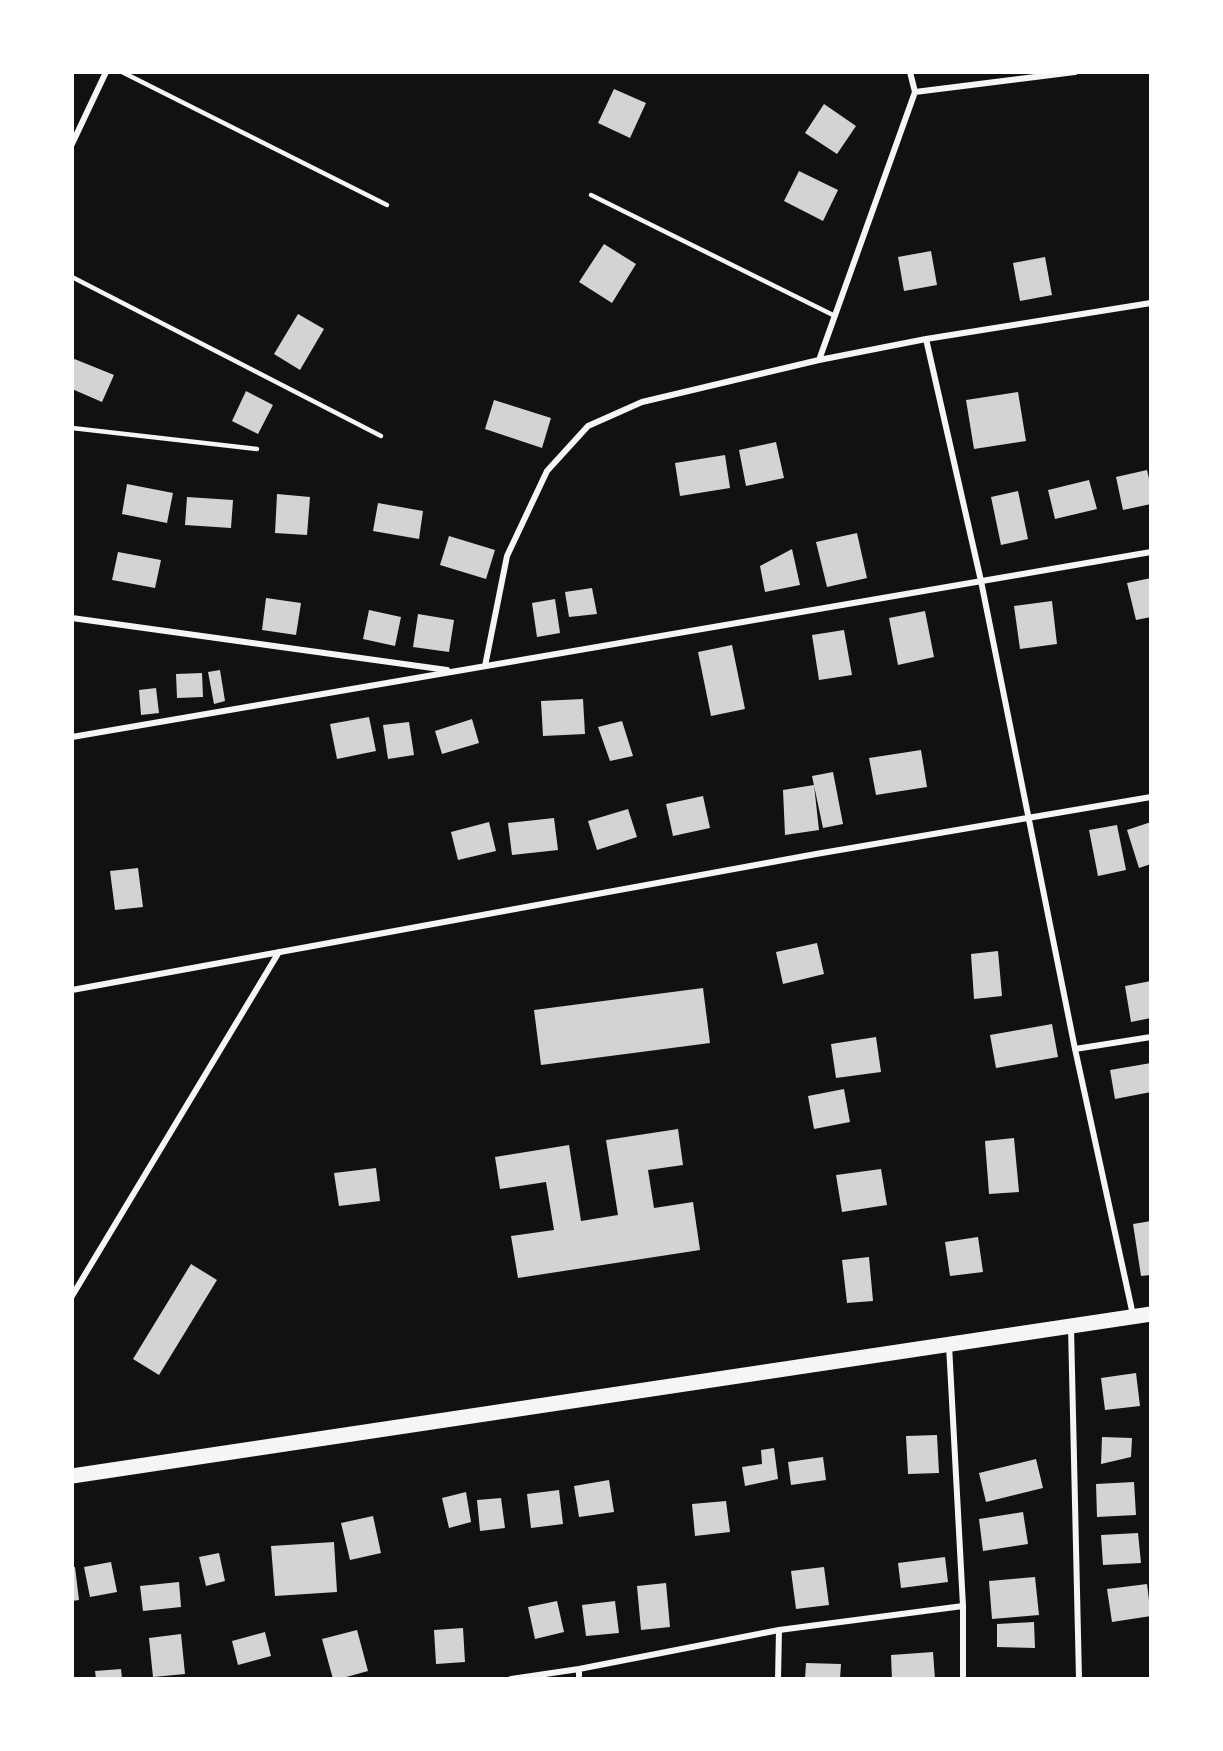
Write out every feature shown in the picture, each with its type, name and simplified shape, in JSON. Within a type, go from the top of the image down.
[{"type":"main road","points":[[72,1476],[1151,1314]]},
{"type":"street","points":[[72,144],[106,72]]},
{"type":"street","points":[[819,360],[915,92],[910,72]]},
{"type":"street","points":[[915,92],[1070,72]]},
{"type":"street","points":[[485,666],[507,556],[547,471],[588,426],[642,402],[819,360],[926,339],[1151,303]]},
{"type":"street","points":[[926,339],[981,581],[1028,818],[1134,1317]]},
{"type":"street","points":[[72,737],[1151,552]]},
{"type":"street","points":[[72,618],[453,671]]},
{"type":"street","points":[[72,990],[816,854],[1151,797]]},
{"type":"street","points":[[72,1296],[279,952]]},
{"type":"street","points":[[1076,1048],[1151,1036]]},
{"type":"street","points":[[1071,1326],[1079,1679]]},
{"type":"street","points":[[949,1345],[963,1606],[963,1679]]},
{"type":"street","points":[[511,1679],[579,1669],[780,1630],[963,1606]]},
{"type":"street","points":[[778,1679],[780,1630]]},
{"type":"street","points":[[579,1669],[579,1679]]},
{"type":"lane","points":[[122,72],[387,205]]},
{"type":"lane","points":[[591,195],[835,316]]},
{"type":"lane","points":[[72,277],[381,436]]},
{"type":"lane","points":[[72,428],[257,449]]},
{"type":"building","points":[[614,89],[646,103],[630,138],[598,123]]},
{"type":"building","points":[[824,104],[856,126],[837,154],[805,133]]},
{"type":"building","points":[[799,171],[838,190],[823,221],[784,201]]},
{"type":"building","points":[[604,244],[636,264],[612,303],[579,282]]},
{"type":"building","points":[[931,251],[937,285],[904,291],[898,257]]},
{"type":"building","points":[[1045,257],[1052,295],[1020,301],[1013,263]]},
{"type":"building","points":[[298,314],[324,329],[300,370],[274,354]]},
{"type":"building","points":[[72,358],[114,375],[102,402],[72,389]]},
{"type":"building","points":[[246,391],[273,405],[258,434],[232,421]]},
{"type":"building","points":[[1018,392],[1026,441],[974,449],[966,400]]},
{"type":"building","points":[[494,400],[551,418],[542,448],[485,429]]},
{"type":"building","points":[[776,442],[784,478],[746,486],[739,450]]},
{"type":"building","points":[[725,455],[730,488],[680,496],[675,463]]},
{"type":"building","points":[[1147,470],[1151,487],[1151,504],[1123,510],[1116,477]]},
{"type":"building","points":[[1089,480],[1097,509],[1055,519],[1048,490]]},
{"type":"building","points":[[127,484],[173,493],[167,523],[122,514]]},
{"type":"building","points":[[1018,491],[1028,539],[1001,545],[991,497]]},
{"type":"building","points":[[277,494],[310,497],[307,535],[275,533]]},
{"type":"building","points":[[187,497],[233,500],[231,528],[185,525]]},
{"type":"building","points":[[378,503],[423,511],[419,539],[373,531]]},
{"type":"building","points":[[857,533],[867,578],[827,587],[816,542]]},
{"type":"building","points":[[449,536],[495,550],[486,579],[440,565]]},
{"type":"building","points":[[792,549],[800,585],[765,592],[760,566]]},
{"type":"building","points":[[118,552],[161,560],[155,588],[112,580]]},
{"type":"building","points":[[1151,578],[1151,617],[1136,620],[1127,583]]},
{"type":"building","points":[[592,588],[597,614],[569,617],[565,592]]},
{"type":"building","points":[[266,598],[301,603],[296,635],[262,630]]},
{"type":"building","points":[[555,599],[560,633],[537,637],[532,603]]},
{"type":"building","points":[[1052,601],[1057,644],[1020,649],[1014,606]]},
{"type":"building","points":[[369,610],[401,617],[395,646],[363,639]]},
{"type":"building","points":[[925,611],[934,657],[898,665],[889,618]]},
{"type":"building","points":[[418,614],[454,620],[449,652],[413,647]]},
{"type":"building","points":[[844,630],[852,675],[819,680],[812,635]]},
{"type":"building","points":[[732,645],[745,709],[711,716],[698,652]]},
{"type":"building","points":[[220,670],[225,701],[214,704],[208,672]]},
{"type":"building","points":[[202,673],[203,697],[177,698],[176,674]]},
{"type":"building","points":[[156,688],[159,713],[141,715],[139,690]]},
{"type":"building","points":[[583,699],[585,734],[543,736],[541,701]]},
{"type":"building","points":[[369,717],[376,751],[337,759],[330,724]]},
{"type":"building","points":[[472,719],[479,743],[442,754],[435,731]]},
{"type":"building","points":[[622,721],[633,756],[610,761],[598,727]]},
{"type":"building","points":[[409,722],[414,755],[388,759],[383,725]]},
{"type":"building","points":[[921,750],[927,787],[876,795],[869,758]]},
{"type":"building","points":[[833,772],[843,824],[823,828],[812,776]]},
{"type":"building","points":[[814,785],[819,830],[785,835],[783,790]]},
{"type":"building","points":[[703,796],[710,828],[673,836],[666,804]]},
{"type":"building","points":[[628,809],[637,837],[597,850],[588,821]]},
{"type":"building","points":[[554,818],[558,850],[512,855],[508,823]]},
{"type":"building","points":[[489,822],[496,851],[458,860],[451,832]]},
{"type":"building","points":[[1151,822],[1151,864],[1139,868],[1127,830]]},
{"type":"building","points":[[1117,825],[1126,870],[1098,876],[1089,830]]},
{"type":"building","points":[[138,868],[143,907],[115,910],[110,871]]},
{"type":"building","points":[[817,943],[824,974],[783,984],[776,952]]},
{"type":"building","points":[[998,951],[1002,996],[974,999],[971,954]]},
{"type":"building","points":[[1151,981],[1151,1018],[1131,1022],[1125,986]]},
{"type":"building","points":[[703,988],[710,1043],[541,1065],[534,1010]]},
{"type":"building","points":[[1052,1024],[1058,1057],[996,1068],[990,1035]]},
{"type":"building","points":[[876,1037],[881,1072],[836,1078],[831,1044]]},
{"type":"building","points":[[1151,1063],[1151,1092],[1115,1099],[1110,1070]]},
{"type":"building","points":[[844,1089],[850,1122],[814,1129],[808,1096]]},
{"type":"building","points":[[678,1129],[683,1165],[648,1170],[654,1208],[693,1202],[700,1250],[518,1278],[511,1236],[554,1230],[546,1182],[500,1189],[495,1157],[569,1145],[581,1221],[618,1215],[606,1140]]},
{"type":"building","points":[[1014,1138],[1019,1192],[989,1194],[985,1141]]},
{"type":"building","points":[[376,1168],[380,1201],[339,1206],[334,1173]]},
{"type":"building","points":[[881,1169],[887,1205],[842,1212],[836,1175]]},
{"type":"building","points":[[1151,1221],[1151,1275],[1141,1276],[1133,1224]]},
{"type":"building","points":[[978,1237],[983,1272],[950,1276],[945,1242]]},
{"type":"building","points":[[869,1257],[873,1301],[847,1303],[842,1260]]},
{"type":"building","points":[[191,1264],[217,1280],[159,1375],[133,1359]]},
{"type":"building","points":[[1136,1373],[1140,1406],[1105,1410],[1101,1378]]},
{"type":"building","points":[[937,1435],[939,1473],[908,1474],[906,1436]]},
{"type":"building","points":[[1102,1437],[1132,1438],[1131,1457],[1101,1464]]},
{"type":"building","points":[[774,1448],[778,1479],[745,1486],[742,1467],[762,1464],[761,1450]]},
{"type":"building","points":[[823,1457],[826,1480],[791,1485],[788,1462]]},
{"type":"building","points":[[1036,1459],[1043,1488],[986,1502],[979,1473]]},
{"type":"building","points":[[609,1480],[614,1512],[579,1517],[574,1486]]},
{"type":"building","points":[[1134,1482],[1136,1515],[1097,1517],[1096,1484]]},
{"type":"building","points":[[559,1490],[563,1524],[531,1528],[527,1494]]},
{"type":"building","points":[[466,1492],[471,1522],[449,1528],[442,1498]]},
{"type":"building","points":[[501,1498],[505,1528],[480,1531],[477,1500]]},
{"type":"building","points":[[726,1501],[730,1532],[695,1536],[692,1504]]},
{"type":"building","points":[[1023,1512],[1028,1544],[983,1551],[979,1519]]},
{"type":"building","points":[[373,1516],[381,1553],[350,1560],[341,1523]]},
{"type":"building","points":[[1138,1533],[1141,1563],[1103,1565],[1101,1535]]},
{"type":"building","points":[[334,1542],[337,1592],[275,1596],[271,1546]]},
{"type":"building","points":[[219,1553],[225,1581],[206,1586],[199,1557]]},
{"type":"building","points":[[945,1557],[948,1582],[901,1588],[898,1563]]},
{"type":"building","points":[[111,1562],[117,1592],[90,1597],[84,1567]]},
{"type":"building","points":[[72,1567],[75,1567],[79,1600],[72,1601]]},
{"type":"building","points":[[824,1567],[829,1605],[796,1609],[791,1571]]},
{"type":"building","points":[[1035,1577],[1039,1615],[992,1619],[989,1581]]},
{"type":"building","points":[[179,1582],[181,1607],[143,1611],[140,1586]]},
{"type":"building","points":[[666,1583],[670,1627],[641,1630],[637,1586]]},
{"type":"building","points":[[1147,1584],[1151,1616],[1112,1622],[1107,1589]]},
{"type":"building","points":[[557,1601],[564,1632],[535,1639],[528,1607]]},
{"type":"building","points":[[615,1601],[619,1633],[586,1636],[582,1605]]},
{"type":"building","points":[[1034,1622],[1035,1648],[997,1647],[997,1624]]},
{"type":"building","points":[[463,1628],[465,1662],[436,1664],[434,1630]]},
{"type":"building","points":[[357,1630],[368,1671],[333,1679],[322,1639]]},
{"type":"building","points":[[265,1632],[271,1656],[238,1665],[232,1641]]},
{"type":"building","points":[[181,1634],[185,1674],[153,1677],[149,1638]]},
{"type":"building","points":[[933,1652],[935,1679],[892,1679],[891,1655]]},
{"type":"building","points":[[806,1663],[841,1664],[840,1679],[805,1679]]},
{"type":"building","points":[[121,1669],[122,1679],[96,1679],[95,1671]]}]
